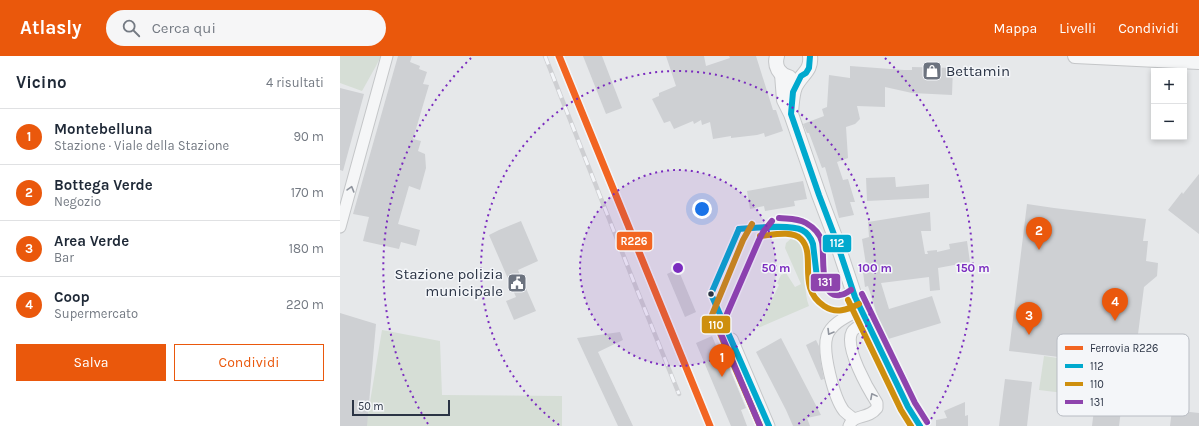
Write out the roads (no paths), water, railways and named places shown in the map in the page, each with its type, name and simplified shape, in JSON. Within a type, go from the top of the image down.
[{"type":"street","points":[[340,227],[387,56]]},
{"type":"street","points":[[776,56],[776,65],[782,74],[784,100],[791,114],[855,298],[908,406],[920,426]]},
{"type":"street","points":[[1075,56],[1145,58],[1199,62]]},
{"type":"street","points":[[782,74],[791,78],[801,76],[806,73],[814,58]]},
{"type":"street","points":[[791,114],[793,92],[801,76]]},
{"type":"street","points":[[860,309],[838,322],[827,336],[826,351],[828,369],[837,397],[851,422],[870,414],[877,408],[876,402],[856,363],[850,342],[852,331],[867,322]]},
{"type":"street","points":[[732,339],[769,426]]},
{"type":"railway","points":[[545,56],[679,394]]},
{"type":"rail line","name":"R226","points":[[559,56],[710,426]]},
{"type":"place","name":"Bettamin","points":[[932,71]]},
{"type":"place","name":"Bottega Verde","points":[[1039,250]]},
{"type":"place","name":"Stazione polizia municipale","points":[[517,283]]},
{"type":"place","name":"Coop","points":[[1115,321]]},
{"type":"place","name":"Area Verde","points":[[1029,335]]},
{"type":"place","name":"Montebelluna","points":[[722,377]]}]
